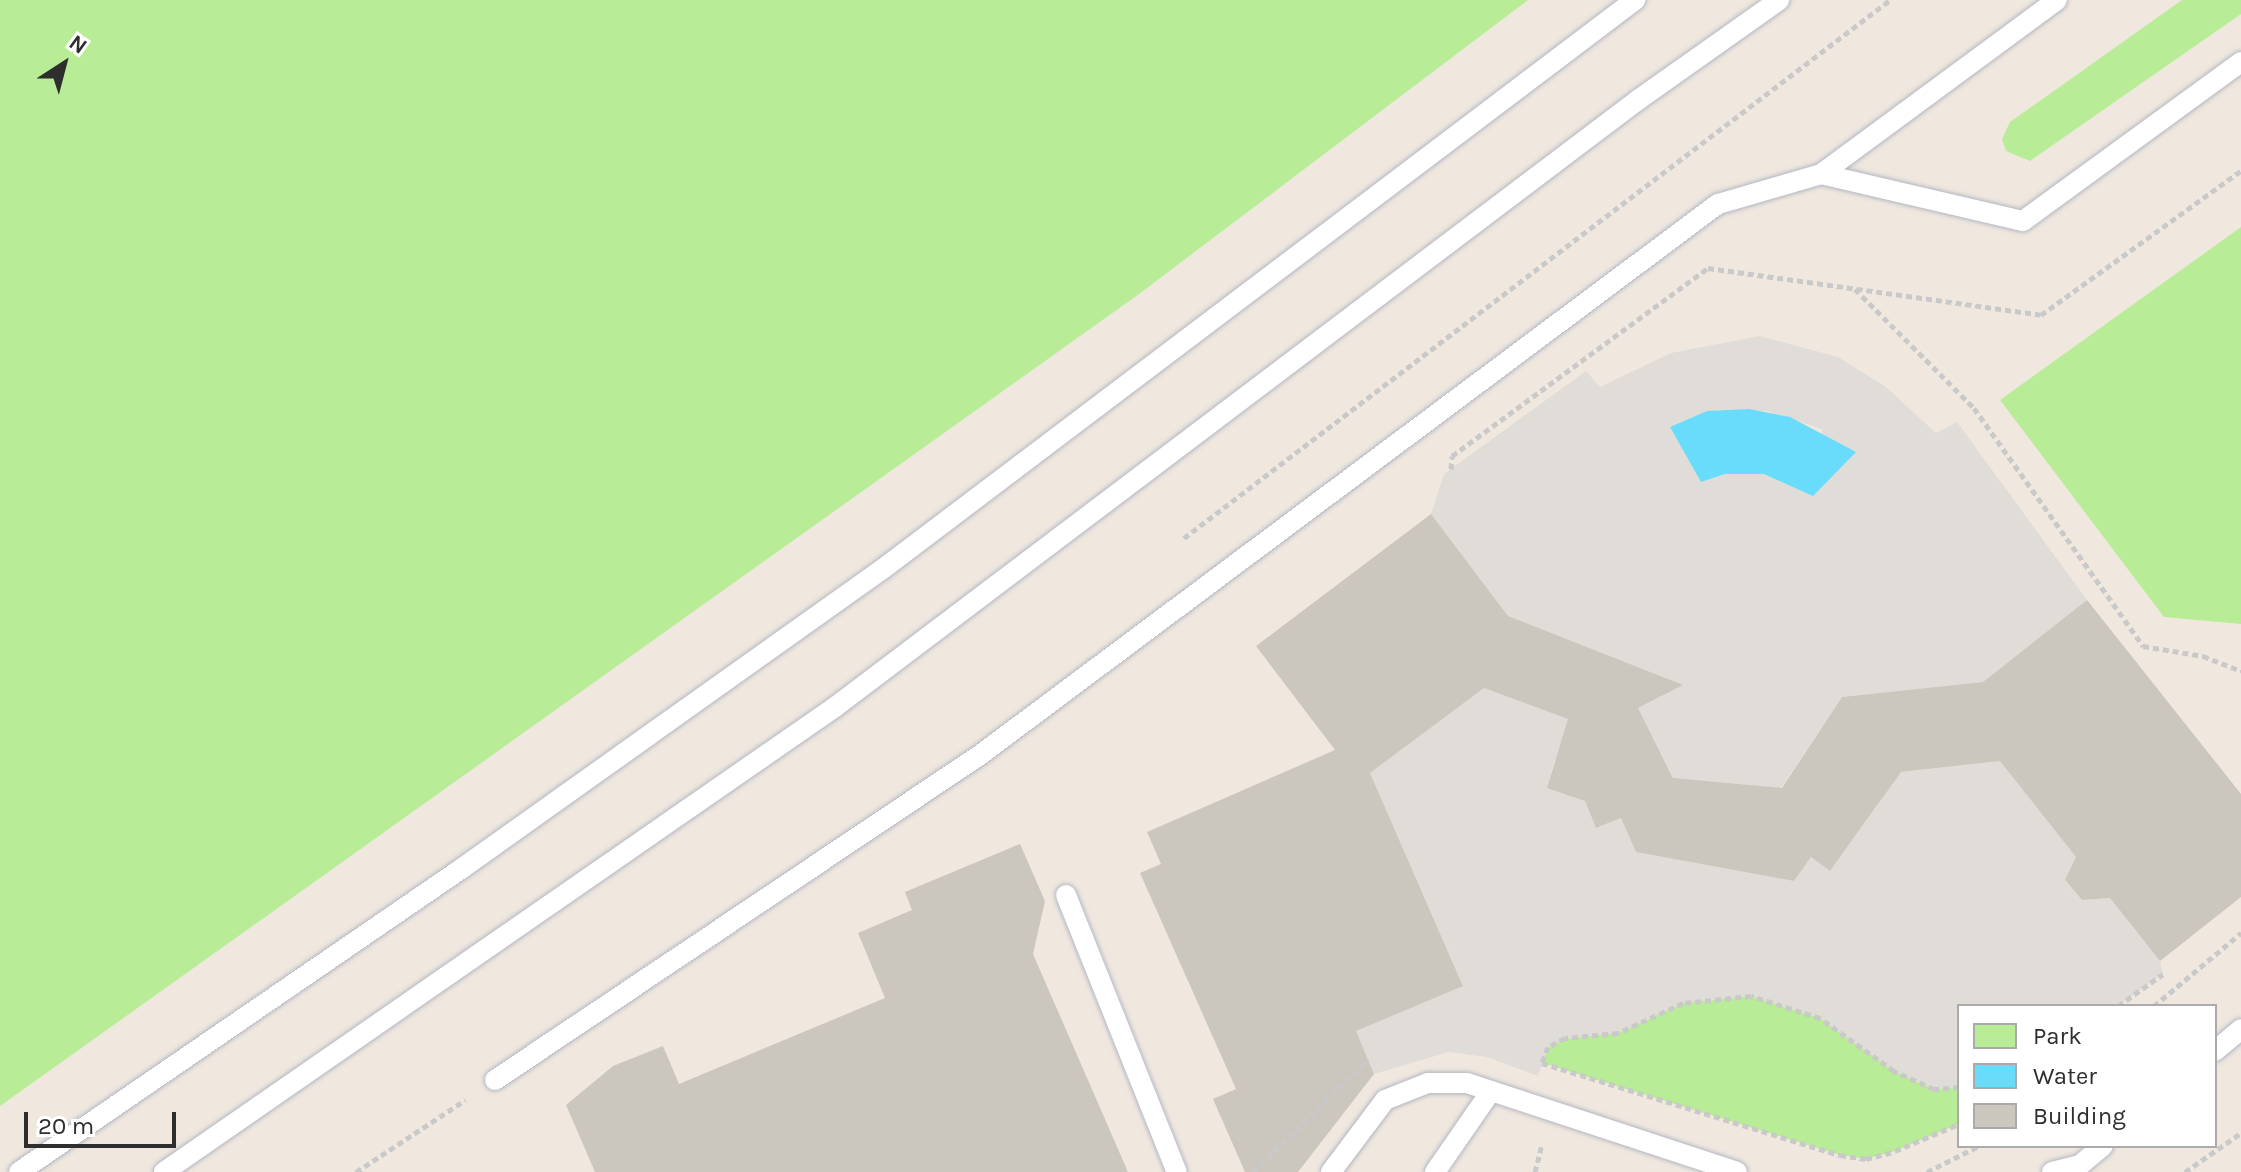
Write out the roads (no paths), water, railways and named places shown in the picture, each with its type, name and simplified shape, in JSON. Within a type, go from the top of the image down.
[{"type":"lane","points":[[19,1172],[461,869],[884,568],[1635,0]]},
{"type":"lane","points":[[164,1172],[835,707],[1638,100],[1779,0]]},
{"type":"lane","points":[[495,1080],[980,755],[1718,204],[1821,174],[2057,0]]},
{"type":"lane","points":[[1821,174],[2023,221],[2241,62]]},
{"type":"lane","points":[[1066,895],[1177,1172]]},
{"type":"lane","points":[[2217,1049],[2241,1029]]},
{"type":"lane","points":[[1331,1172],[1385,1100],[1428,1083],[1467,1083],[1737,1172]]},
{"type":"lane","points":[[1435,1172],[1491,1091]]},
{"type":"lane","points":[[2052,1172],[2085,1169],[2101,1148]]},
{"type":"water","points":[[1749,409],[1790,417],[1856,452],[1813,496],[1764,474],[1725,474],[1701,482],[1670,427],[1707,411]]}]
